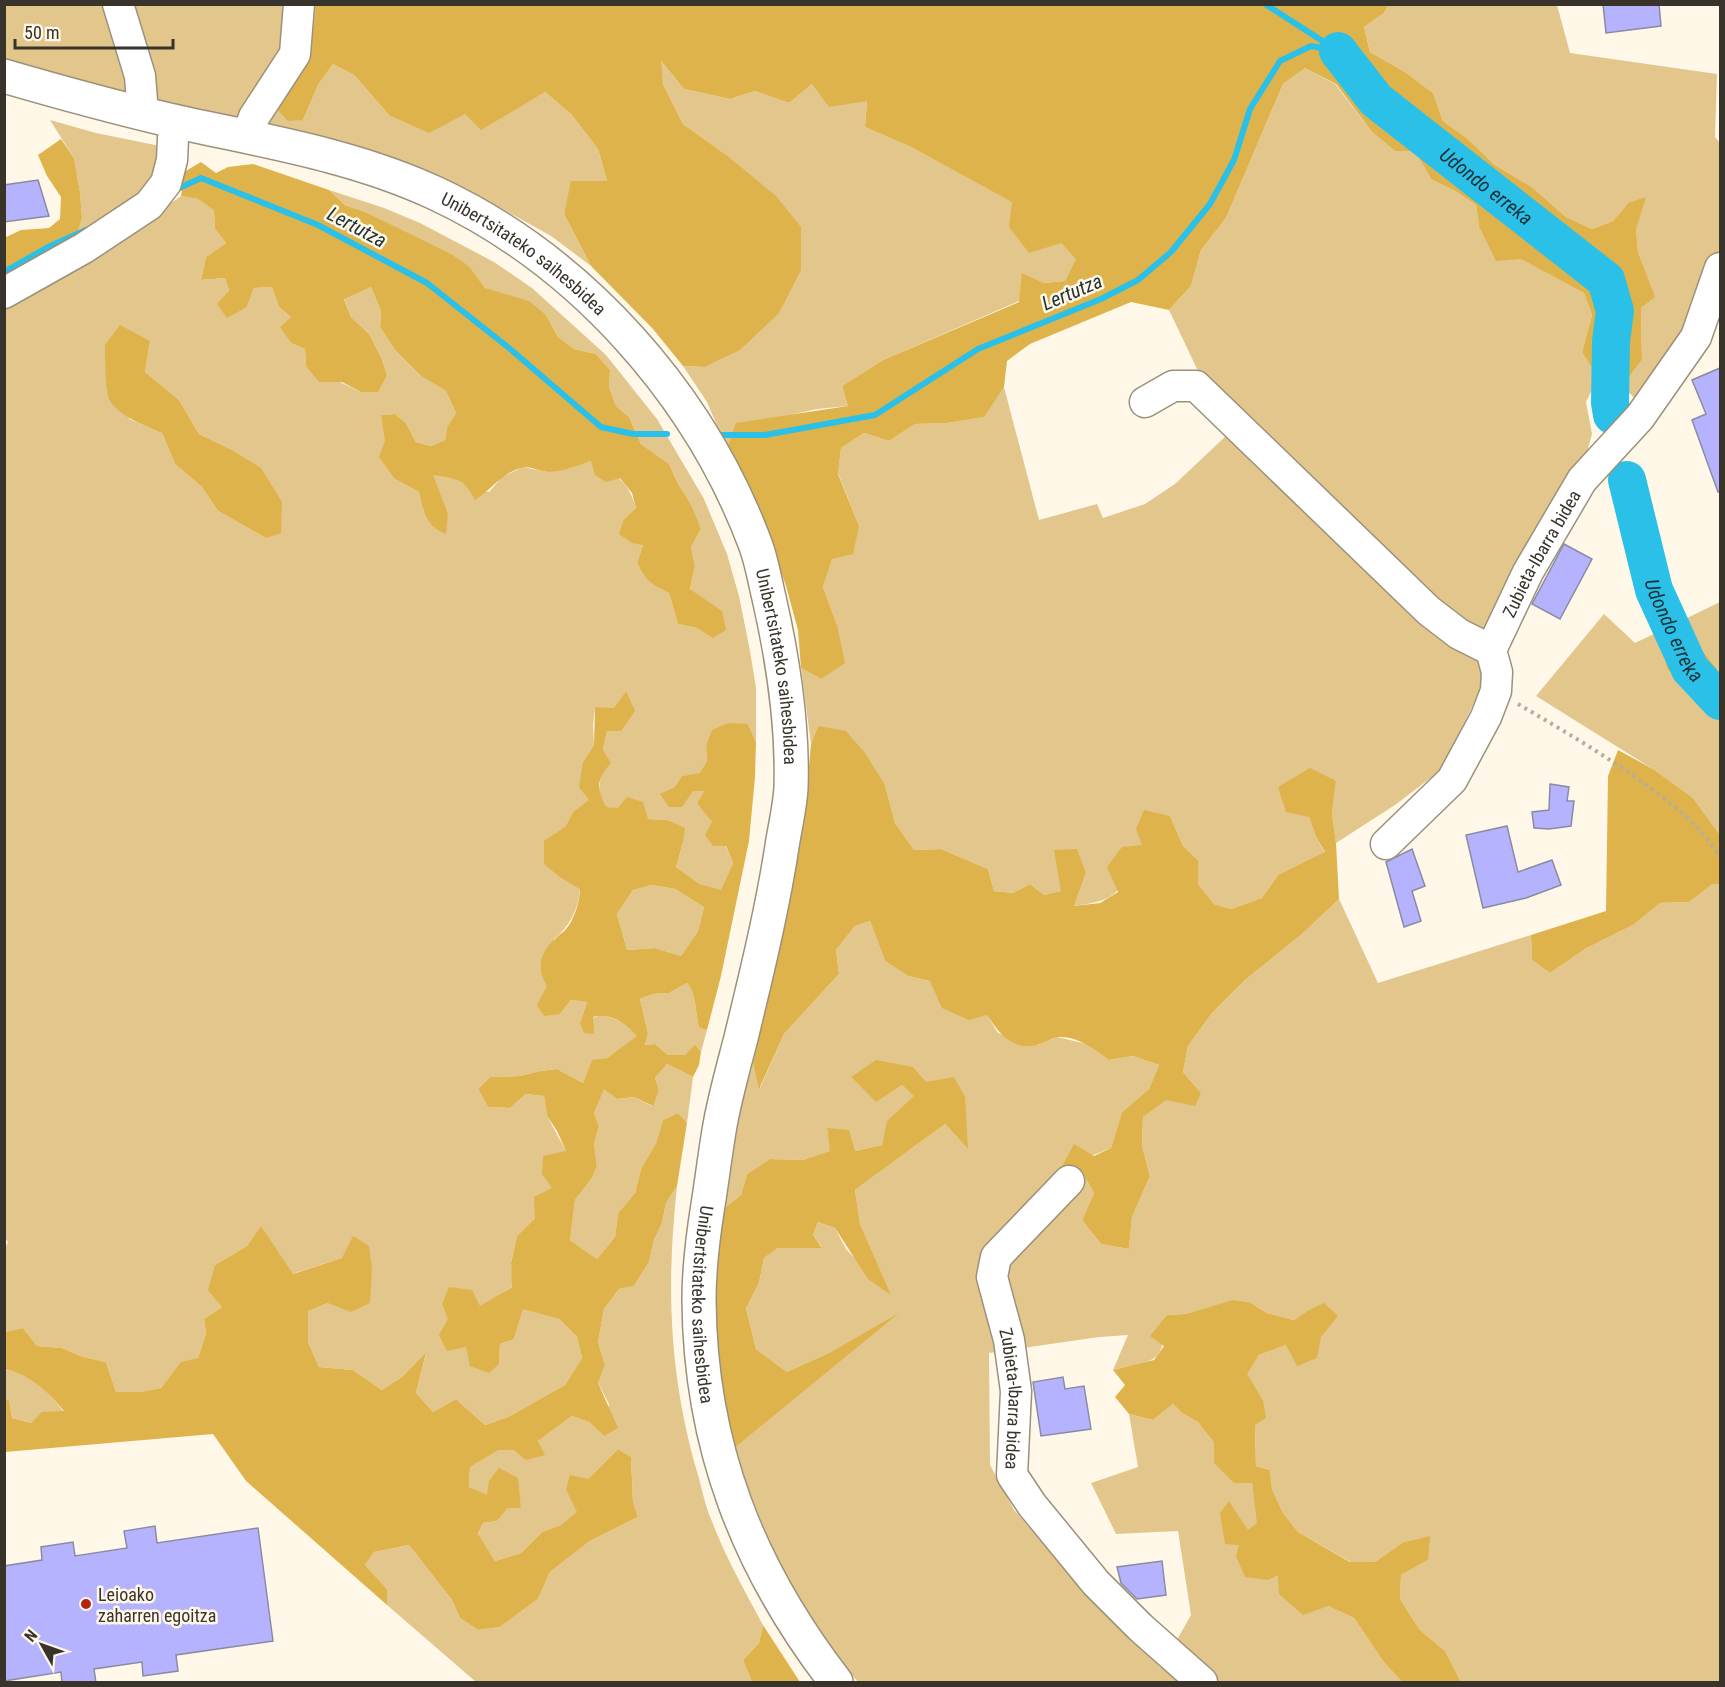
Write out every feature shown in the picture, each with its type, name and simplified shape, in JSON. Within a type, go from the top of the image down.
[{"type":"main road","name":"Unibertsitateko saihesbidea","points":[[4,76],[142,114],[247,136],[363,166],[433,192],[489,222],[536,252],[597,303],[643,354],[684,407],[723,472],[758,549],[776,629],[788,715],[791,790],[776,883],[720,1127],[704,1229],[699,1296],[703,1369],[715,1439],[729,1491],[752,1547],[779,1599],[807,1644],[836,1683]]},
{"type":"main road","name":"Unibertsitateko saihesbidea","points":[[4,95],[98,123],[173,138],[353,181],[424,208],[524,265],[585,316],[631,366],[675,424],[720,508],[740,559],[758,629],[769,690],[773,771],[770,822],[761,871],[720,1048],[696,1172],[684,1258],[684,1357],[688,1391],[702,1459],[721,1519],[746,1575],[783,1642],[814,1683]]},
{"type":"street","points":[[118,4],[140,76],[142,114]]},
{"type":"street","points":[[247,136],[254,117],[295,54],[299,4]]},
{"type":"street","points":[[4,293],[84,248],[157,194],[172,160],[173,138]]},
{"type":"street","name":"Zubieta-Ibarra bidea","points":[[1491,650],[1528,572],[1582,480],[1640,417],[1696,337],[1720,268]]},
{"type":"street","points":[[1145,402],[1173,386],[1196,386],[1429,611],[1460,634],[1491,650],[1497,672],[1496,692],[1486,717],[1452,780],[1386,844]]},
{"type":"street","name":"Zubieta-Ibarra bidea","points":[[1069,1181],[996,1257],[992,1277],[1009,1340],[1016,1391],[1012,1475],[1032,1504],[1096,1583],[1140,1627],[1202,1683]]},
{"type":"path","points":[[1496,692],[1552,723],[1628,771],[1684,814],[1710,841],[1720,857]]},
{"type":"shaded area","points":[[4,5],[315,5],[317,22],[308,49],[303,120],[318,85],[333,64],[354,75],[389,115],[465,114],[513,110],[545,92],[571,114],[598,149],[607,181],[572,181],[564,214],[591,266],[551,236],[508,212],[454,184],[403,163],[267,124],[170,105],[5,61]]},
{"type":"shaded area","points":[[315,5],[1388,5],[1384,13],[1364,27],[1370,52],[1405,72],[1433,93],[1443,121],[1468,139],[1495,165],[1532,187],[1566,217],[1592,229],[1613,221],[1628,203],[1646,197],[1636,229],[1638,252],[1655,297],[1641,308],[1642,360],[1622,386],[1598,378],[1582,352],[1592,315],[1584,293],[1521,259],[1496,261],[1479,226],[1476,205],[1431,179],[1415,151],[1395,151],[1372,132],[1336,84],[1305,68],[1283,84],[1226,218],[1201,250],[1191,286],[1169,310],[1131,302],[1030,344],[1007,361],[1004,387],[984,417],[947,423],[915,424],[889,441],[864,433],[841,448],[838,474],[859,526],[853,554],[832,559],[823,587],[837,625],[845,663],[821,679],[801,668],[798,630],[786,586],[769,537],[727,449],[736,423],[848,406],[842,386],[883,360],[1019,302],[1022,273],[1043,283],[1065,281],[1076,259],[1061,243],[1029,253],[1009,227],[1012,202],[911,147],[865,127],[867,101],[829,107],[812,84],[789,103],[755,91],[730,99],[684,89],[661,61],[663,84],[683,124],[725,154],[776,196],[801,227],[801,270],[779,313],[740,350],[704,367],[683,366],[653,329],[591,266],[564,214],[571,181],[607,181],[598,149],[571,114],[545,92],[481,130],[465,114],[429,133],[389,115],[354,75],[333,64],[318,85],[303,120],[288,121],[275,107],[309,45],[315,19]]},
{"type":"shaded area","points":[[1388,5],[1557,5],[1570,53],[1717,74],[1715,137],[1720,143],[1720,282],[1696,311],[1640,403],[1622,386],[1642,360],[1641,308],[1654,297],[1638,252],[1636,229],[1628,203],[1613,221],[1592,229],[1566,217],[1532,187],[1495,165],[1468,139],[1443,121],[1433,93],[1405,72],[1370,52],[1364,27],[1384,13]]},
{"type":"shaded area","points":[[660,60],[684,89],[730,99],[755,91],[789,103],[812,84],[867,101],[865,127],[911,147],[1013,202],[1077,259],[1065,281],[1043,283],[1019,301],[883,360],[842,386],[848,406],[817,409],[776,418],[727,449],[707,402],[683,366],[704,367],[725,154],[683,124],[663,84]]},
{"type":"shaded area","points":[[1305,68],[1335,84],[1372,132],[1395,151],[1415,151],[1431,179],[1476,205],[1479,226],[1521,258],[1584,293],[1592,315],[1582,352],[1598,378],[1586,402],[1592,434],[1586,456],[1486,678],[1441,770],[1395,805],[1336,843],[1332,813],[1336,780],[1309,817],[1325,853],[1278,875],[1262,898],[1231,909],[1214,904],[1198,884],[1198,860],[1183,846],[1170,816],[1144,843],[1119,889],[1104,899],[1074,906],[1086,873],[1055,850],[1062,891],[1044,895],[1030,884],[1013,893],[994,891],[988,869],[941,849],[914,850],[895,823],[885,785],[818,726],[811,744],[801,668],[821,679],[837,625],[823,587],[832,558],[859,526],[838,473],[841,448],[864,433],[889,441],[915,424],[947,423],[983,417],[1004,387],[1039,520],[1097,504],[1103,518],[1145,504],[1175,484],[1228,434],[1169,310],[1191,286],[1201,250],[1226,218],[1283,84]]},
{"type":"shaded area","points":[[50,120],[96,133],[160,146],[156,173],[143,192],[75,241],[82,218],[74,158]]},
{"type":"shaded area","points":[[61,139],[74,158],[80,192],[82,218],[75,241],[13,276],[5,269],[4,238],[21,230],[49,228],[60,219],[61,197],[47,176],[38,155]]},
{"type":"shaded area","points":[[201,162],[216,173],[228,167],[253,164],[329,190],[345,205],[365,212],[451,254],[470,267],[485,288],[529,301],[546,315],[558,337],[574,349],[596,354],[610,370],[609,387],[616,406],[629,417],[641,444],[669,464],[692,507],[701,529],[691,547],[695,566],[690,589],[722,611],[726,630],[712,638],[697,628],[678,624],[669,593],[650,581],[637,563],[643,545],[632,543],[619,534],[624,519],[636,508],[632,493],[620,478],[606,482],[595,475],[591,461],[555,471],[546,472],[528,467],[514,470],[475,500],[467,488],[458,481],[433,475],[448,513],[446,534],[434,527],[426,517],[419,492],[395,479],[379,457],[385,441],[381,415],[395,414],[406,423],[416,442],[431,446],[445,440],[447,427],[456,413],[446,391],[421,376],[395,350],[380,327],[381,311],[371,287],[344,299],[351,317],[369,334],[381,357],[387,375],[378,392],[361,392],[342,382],[319,382],[306,366],[305,349],[291,343],[280,327],[291,317],[279,307],[272,287],[254,288],[247,307],[227,318],[217,304],[229,291],[225,278],[201,280],[206,257],[226,243],[215,229],[214,210],[198,199],[181,196],[184,172]]},
{"type":"shaded area","points":[[329,190],[384,208],[420,223],[494,262],[532,288],[606,355],[657,419],[704,499],[727,554],[739,596],[756,688],[756,742],[748,724],[706,746],[707,761],[700,774],[682,776],[693,791],[704,791],[697,803],[718,831],[733,863],[721,891],[700,884],[676,867],[683,842],[667,820],[648,819],[607,807],[599,793],[603,750],[607,731],[626,691],[614,709],[595,707],[594,745],[583,762],[590,800],[573,812],[565,827],[561,878],[580,888],[578,903],[564,929],[554,939],[547,986],[560,1014],[571,1000],[587,1002],[580,1023],[603,1014],[626,1024],[638,1036],[607,1058],[592,1061],[583,1083],[557,1069],[520,1076],[490,1077],[478,1089],[488,1107],[510,1108],[526,1094],[544,1096],[547,1116],[566,1151],[553,1188],[535,1218],[517,1236],[511,1263],[513,1286],[480,1307],[466,1346],[499,1363],[500,1344],[514,1339],[523,1308],[559,1319],[577,1337],[582,1358],[565,1385],[508,1417],[485,1425],[456,1399],[433,1412],[416,1393],[426,1354],[402,1377],[382,1390],[353,1370],[319,1367],[308,1342],[308,1311],[328,1303],[342,1258],[292,1274],[261,1227],[247,1246],[215,1265],[222,1307],[204,1319],[206,1333],[198,1358],[181,1363],[161,1388],[140,1392],[116,1392],[106,1362],[83,1357],[62,1348],[37,1346],[23,1328],[5,1332],[4,1250],[8,1242],[4,1237],[5,305],[136,228],[181,196],[198,199],[214,209],[215,229],[226,243],[206,257],[201,280],[225,278],[229,291],[247,307],[254,288],[272,287],[279,307],[291,317],[281,327],[291,343],[305,349],[306,366],[361,392],[387,375],[369,334],[351,317],[344,298],[371,287],[381,311],[380,327],[395,350],[421,376],[446,391],[456,413],[447,427],[445,440],[431,446],[416,442],[406,423],[395,414],[381,415],[395,479],[419,492],[424,512],[448,513],[432,474],[453,477],[468,487],[489,492],[502,477],[523,467],[547,472],[571,468],[591,461],[620,478],[633,498],[636,508],[624,519],[643,545],[637,563],[643,573],[654,584],[669,593],[678,624],[697,628],[712,638],[704,600],[690,589],[695,566],[691,547],[701,529],[669,464],[641,444],[629,417],[616,406],[609,387],[610,370],[596,354],[574,349],[558,337],[546,315],[485,288],[470,267],[365,212],[345,205]],"holes":[[[150,341],[145,372],[179,400],[199,434],[230,449],[266,538],[218,511],[202,487],[175,464],[162,433],[129,419]]]},
{"type":"shaded area","points":[[120,325],[150,341],[145,372],[179,400],[199,434],[261,468],[282,502],[281,533],[266,538],[218,511],[202,487],[175,464],[162,433],[141,424],[114,407],[108,396],[105,345]]},
{"type":"shaded area","points":[[1720,602],[1720,673],[1702,650],[1687,618]]},
{"type":"shaded area","points":[[1604,614],[1635,643],[1658,632],[1667,669],[1720,719],[1720,835],[1693,798],[1653,769],[1536,696]]},
{"type":"shaded area","points":[[1687,618],[1702,650],[1720,673],[1720,719],[1667,669],[1658,632]]},
{"type":"shaded area","points":[[626,691],[635,711],[621,731],[607,731],[603,750],[611,763],[602,775],[599,790],[607,807],[618,808],[627,797],[643,802],[648,819],[667,820],[685,828],[676,867],[700,884],[721,890],[733,863],[726,846],[713,846],[705,835],[712,822],[697,803],[704,791],[693,791],[682,807],[669,807],[660,794],[675,787],[682,776],[700,773],[707,761],[706,746],[712,730],[728,723],[748,724],[756,742],[749,841],[721,976],[707,1030],[699,1028],[694,999],[687,983],[669,993],[653,994],[640,999],[648,1033],[645,1045],[655,1044],[668,1055],[685,1055],[695,1044],[701,1052],[699,1065],[693,1077],[667,1064],[655,1078],[659,1090],[653,1106],[634,1097],[617,1099],[604,1089],[594,1113],[599,1126],[594,1144],[597,1166],[592,1178],[575,1200],[570,1240],[597,1259],[615,1237],[618,1213],[635,1193],[641,1169],[656,1143],[663,1120],[678,1113],[687,1123],[677,1186],[666,1203],[649,1262],[634,1286],[619,1289],[604,1309],[598,1342],[605,1365],[598,1383],[618,1428],[604,1436],[589,1422],[572,1416],[538,1441],[545,1455],[526,1460],[514,1450],[499,1450],[470,1467],[469,1487],[487,1495],[489,1481],[499,1468],[518,1478],[521,1508],[508,1508],[497,1521],[483,1523],[478,1534],[495,1561],[521,1553],[542,1532],[561,1525],[577,1512],[566,1490],[570,1475],[588,1479],[618,1449],[631,1457],[633,1502],[638,1517],[590,1541],[550,1572],[538,1599],[500,1627],[478,1630],[460,1618],[452,1600],[409,1545],[374,1552],[365,1565],[387,1589],[387,1605],[246,1481],[213,1434],[5,1452],[5,1400],[9,1400],[12,1418],[31,1423],[42,1412],[64,1411],[31,1380],[5,1369],[5,1332],[23,1328],[37,1346],[62,1348],[83,1357],[106,1362],[116,1392],[140,1392],[161,1388],[181,1362],[198,1358],[206,1333],[204,1319],[222,1307],[208,1290],[215,1265],[247,1246],[261,1226],[293,1274],[342,1258],[353,1236],[369,1246],[372,1269],[370,1303],[351,1312],[328,1303],[308,1311],[308,1342],[319,1367],[353,1370],[382,1390],[402,1377],[426,1353],[416,1393],[433,1412],[456,1399],[485,1425],[508,1417],[565,1385],[582,1358],[577,1337],[559,1319],[523,1309],[514,1339],[500,1344],[499,1364],[489,1373],[470,1366],[466,1347],[447,1351],[439,1335],[448,1319],[442,1304],[449,1287],[472,1290],[480,1306],[512,1287],[511,1263],[517,1236],[535,1218],[534,1197],[552,1188],[542,1174],[543,1156],[566,1151],[547,1116],[544,1096],[526,1094],[510,1108],[488,1107],[478,1089],[490,1077],[520,1076],[557,1069],[583,1083],[592,1060],[607,1058],[637,1036],[623,1023],[606,1016],[593,1017],[594,1034],[584,1033],[580,1023],[587,1002],[571,1000],[560,1014],[544,1016],[537,1005],[547,986],[541,967],[543,955],[550,944],[572,921],[578,905],[580,889],[561,878],[544,864],[544,841],[565,827],[573,812],[589,800],[579,787],[583,762],[594,745],[595,707],[614,708]],"holes":[[[652,885],[675,889],[704,907],[698,931],[681,956],[655,948],[627,950],[617,914],[633,890]]]},
{"type":"shaded area","points":[[818,726],[846,731],[865,753],[885,785],[895,823],[914,850],[941,849],[988,869],[994,891],[1013,893],[1030,884],[1044,895],[1061,891],[1054,850],[1077,849],[1086,873],[1074,906],[1100,903],[1118,892],[1107,867],[1122,847],[1142,845],[1136,829],[1144,810],[1170,816],[1183,846],[1198,860],[1198,884],[1214,904],[1231,909],[1262,898],[1278,875],[1325,852],[1316,837],[1309,817],[1286,812],[1278,787],[1310,768],[1336,781],[1332,813],[1339,899],[1302,934],[1245,980],[1212,1013],[1188,1046],[1183,1072],[1201,1093],[1195,1106],[1166,1100],[1143,1117],[1142,1146],[1150,1176],[1132,1217],[1129,1249],[1101,1244],[1082,1220],[1094,1193],[1082,1172],[1061,1168],[1074,1144],[1094,1156],[1111,1148],[1122,1112],[1149,1089],[1159,1065],[1133,1056],[1109,1060],[1085,1044],[1065,1037],[1031,1046],[1015,1044],[997,1029],[987,1015],[969,1020],[942,1008],[930,981],[908,976],[885,961],[870,921],[855,926],[836,950],[839,974],[784,1034],[759,1089],[753,1063],[791,895],[805,812],[811,744]]},
{"type":"shaded area","points":[[1618,750],[1653,769],[1693,798],[1720,835],[1720,884],[1712,884],[1689,902],[1660,903],[1633,925],[1585,949],[1550,973],[1532,960],[1531,935],[1606,911],[1608,776]]},
{"type":"shaded area","points":[[1712,883],[1720,884],[1720,1681],[1461,1682],[1445,1651],[1419,1629],[1400,1599],[1401,1575],[1428,1560],[1402,1543],[1375,1562],[1351,1562],[1298,1532],[1283,1513],[1272,1489],[1270,1470],[1256,1466],[1255,1424],[1263,1400],[1246,1374],[1259,1355],[1286,1345],[1307,1311],[1294,1320],[1267,1313],[1251,1303],[1167,1315],[1163,1343],[1155,1357],[1140,1364],[1113,1370],[1128,1335],[989,1353],[990,1465],[1014,1510],[1079,1585],[1161,1668],[1191,1615],[1178,1531],[1116,1534],[1091,1483],[1138,1467],[1129,1414],[1153,1420],[1173,1404],[1182,1413],[1198,1422],[1252,1483],[1258,1523],[1248,1531],[1229,1501],[1239,1545],[1278,1575],[1328,1606],[1354,1618],[1383,1661],[1402,1682],[858,1682],[824,1639],[795,1593],[769,1540],[733,1449],[833,1351],[787,1372],[756,1349],[746,1308],[759,1283],[764,1258],[778,1248],[822,1247],[813,1235],[818,1222],[835,1228],[846,1249],[890,1294],[860,1224],[855,1190],[945,1124],[967,1148],[926,1082],[851,1077],[876,1101],[902,1085],[915,1096],[888,1121],[882,1145],[855,1151],[827,1129],[831,1151],[803,1160],[770,1159],[747,1174],[741,1195],[719,1212],[735,1126],[753,1063],[760,1088],[784,1034],[839,974],[836,950],[855,926],[870,921],[885,961],[908,976],[930,981],[987,1015],[998,1033],[1038,1045],[1057,1037],[1087,1044],[1109,1060],[1133,1056],[1159,1065],[1149,1089],[1122,1112],[1111,1148],[1061,1168],[1082,1172],[1094,1193],[1082,1220],[1101,1244],[1129,1249],[1132,1217],[1150,1176],[1142,1146],[1143,1117],[1165,1100],[1201,1093],[1183,1072],[1188,1046],[1212,1013],[1245,980],[1302,934],[1339,899],[1378,983],[1531,935],[1532,960],[1550,973],[1585,949],[1633,925],[1660,903],[1689,902]]},
{"type":"shaded area","points":[[652,885],[675,889],[704,907],[698,931],[681,956],[655,948],[627,950],[617,914],[633,890]]},
{"type":"shaded area","points":[[687,983],[694,999],[699,1028],[707,1030],[701,1052],[695,1044],[685,1055],[668,1055],[655,1044],[645,1045],[648,1033],[640,999],[653,994],[669,993]]},
{"type":"shaded area","points":[[876,1060],[913,1067],[926,1082],[954,1077],[965,1097],[968,1149],[945,1124],[855,1190],[860,1224],[891,1295],[868,1279],[835,1228],[818,1222],[813,1235],[822,1248],[778,1248],[764,1258],[759,1283],[746,1308],[756,1349],[787,1372],[833,1351],[899,1313],[733,1449],[715,1355],[709,1306],[719,1212],[741,1195],[747,1174],[770,1159],[803,1160],[830,1151],[827,1128],[849,1130],[855,1151],[882,1145],[887,1121],[914,1096],[902,1085],[876,1102],[851,1077]]},
{"type":"shaded area","points":[[667,1064],[693,1077],[687,1123],[678,1113],[663,1120],[656,1143],[641,1169],[635,1193],[618,1213],[615,1237],[597,1259],[570,1240],[575,1200],[592,1178],[597,1166],[594,1144],[599,1126],[594,1113],[604,1088],[617,1099],[634,1097],[652,1106],[659,1090],[655,1078]]},
{"type":"shaded area","points":[[677,1186],[671,1296],[672,1332],[681,1402],[688,1438],[709,1514],[729,1560],[763,1625],[759,1643],[743,1660],[752,1682],[476,1682],[387,1605],[387,1589],[365,1565],[374,1552],[409,1545],[452,1600],[460,1618],[478,1630],[500,1627],[538,1599],[550,1572],[590,1541],[638,1517],[633,1502],[631,1457],[618,1449],[588,1479],[566,1490],[578,1512],[561,1525],[542,1532],[521,1553],[495,1561],[478,1535],[483,1523],[497,1521],[508,1508],[521,1508],[519,1495],[487,1496],[469,1487],[470,1467],[499,1450],[544,1455],[538,1441],[572,1416],[589,1422],[604,1436],[609,1404],[598,1383],[605,1365],[598,1342],[604,1309],[619,1289],[634,1286],[649,1262],[666,1203]]},
{"type":"shaded area","points":[[1233,1300],[1251,1303],[1267,1313],[1294,1320],[1324,1303],[1338,1316],[1321,1337],[1317,1358],[1297,1366],[1286,1345],[1259,1355],[1247,1374],[1263,1400],[1266,1418],[1255,1425],[1256,1466],[1270,1470],[1272,1489],[1283,1513],[1298,1532],[1350,1562],[1375,1562],[1402,1543],[1430,1536],[1428,1560],[1401,1575],[1400,1599],[1419,1629],[1445,1651],[1461,1682],[1402,1682],[1383,1661],[1354,1618],[1328,1606],[1303,1615],[1279,1594],[1278,1575],[1268,1580],[1245,1577],[1236,1556],[1239,1545],[1225,1544],[1220,1513],[1229,1501],[1248,1530],[1257,1523],[1252,1483],[1234,1483],[1214,1463],[1214,1442],[1198,1422],[1182,1413],[1173,1404],[1153,1420],[1129,1414],[1115,1397],[1125,1385],[1113,1370],[1154,1360],[1164,1346],[1150,1336],[1167,1315],[1186,1314]]},
{"type":"shaded area","points":[[4,1369],[24,1375],[38,1384],[64,1412],[31,1423],[12,1418],[9,1400],[5,1400]]},
{"type":"shaded area","points":[[763,1625],[800,1682],[752,1682],[743,1660],[759,1643]]},
{"type":"building","points":[[1603,4],[1659,4],[1661,26],[1606,33]]},
{"type":"building","points":[[38,180],[49,216],[4,222],[4,185]]},
{"type":"building","points":[[1720,368],[1720,492],[1718,492],[1692,420],[1706,414],[1692,380]]},
{"type":"building","points":[[1564,544],[1592,559],[1560,619],[1532,604]]},
{"type":"building","points":[[1550,784],[1569,787],[1567,801],[1574,801],[1571,826],[1549,829],[1534,828],[1532,812],[1549,810]]},
{"type":"building","points":[[1507,826],[1518,872],[1552,860],[1561,885],[1526,898],[1483,908],[1466,835]]},
{"type":"building","points":[[1412,849],[1425,886],[1412,891],[1421,921],[1404,927],[1386,862]]},
{"type":"building","points":[[1063,1377],[1065,1389],[1084,1386],[1091,1429],[1041,1436],[1033,1382]]},
{"type":"building","name":"Leioako zaharren egoitza","points":[[155,1526],[157,1543],[258,1528],[273,1641],[176,1655],[178,1671],[143,1676],[142,1662],[94,1669],[96,1683],[62,1683],[61,1672],[4,1681],[4,1566],[42,1560],[41,1547],[73,1542],[75,1556],[127,1548],[124,1531]]},
{"type":"building","points":[[1162,1561],[1166,1595],[1137,1599],[1121,1583],[1117,1567]]},
{"type":"waterway","name":"Udondo erreka","points":[[1265,4],[1335,49]]},
{"type":"waterway","name":"Lertutza","points":[[714,435],[765,435],[875,415],[978,349],[1101,299],[1138,280],[1171,252],[1210,204],[1234,160],[1250,109],[1280,61],[1311,46],[1338,51]]},
{"type":"waterway","name":"Udondo erreka","points":[[1338,51],[1376,100],[1606,280],[1615,311],[1611,341],[1610,403],[1612,415]]},
{"type":"waterway","name":"Lertutza","points":[[175,190],[201,178],[318,225],[427,283],[509,348],[601,427],[633,434],[667,434]]},
{"type":"waterway","name":"Lertutza","points":[[4,272],[48,247],[86,230]]},
{"type":"waterway","name":"Udondo erreka","points":[[1627,480],[1654,590],[1690,669],[1720,701]]},
{"type":"place","name":"Leioako zaharren egoitza","points":[[86,1604]]}]
